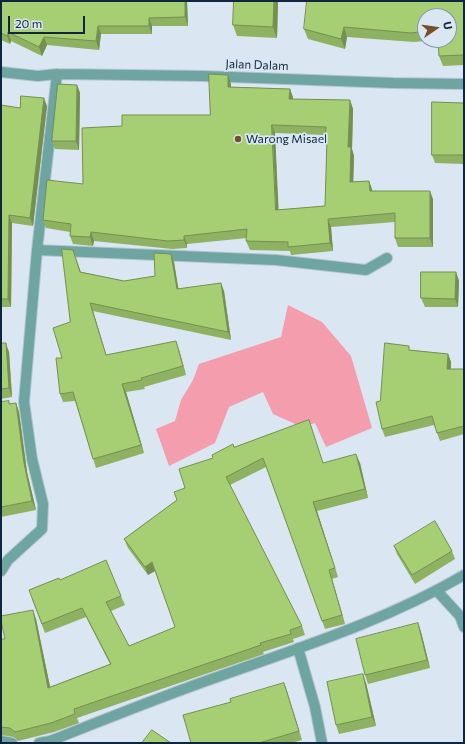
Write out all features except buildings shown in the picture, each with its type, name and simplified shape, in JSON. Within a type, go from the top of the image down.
[{"type":"street","name":"Jalan Dalam","points":[[1,72],[38,76],[57,74],[203,76],[464,84]]},
{"type":"street","points":[[1,571],[8,560],[42,529],[43,504],[20,402],[57,74]]},
{"type":"street","points":[[38,250],[276,260],[366,270],[387,258]]},
{"type":"street","points":[[39,743],[64,740],[188,687],[298,648],[438,591],[464,575]]},
{"type":"street","points":[[438,591],[460,616],[464,627]]},
{"type":"street","points":[[298,648],[315,707],[322,743]]},
{"type":"street","points":[[1,741],[12,743]]},
{"type":"shaded area","points":[[288,305],[322,322],[351,356],[372,428],[326,447],[315,423],[302,427],[273,414],[263,392],[229,407],[215,443],[169,466],[156,429],[175,421],[181,400],[193,380],[199,364],[281,337]]},
{"type":"place","name":"Warong Misael","points":[[238,139]]}]
